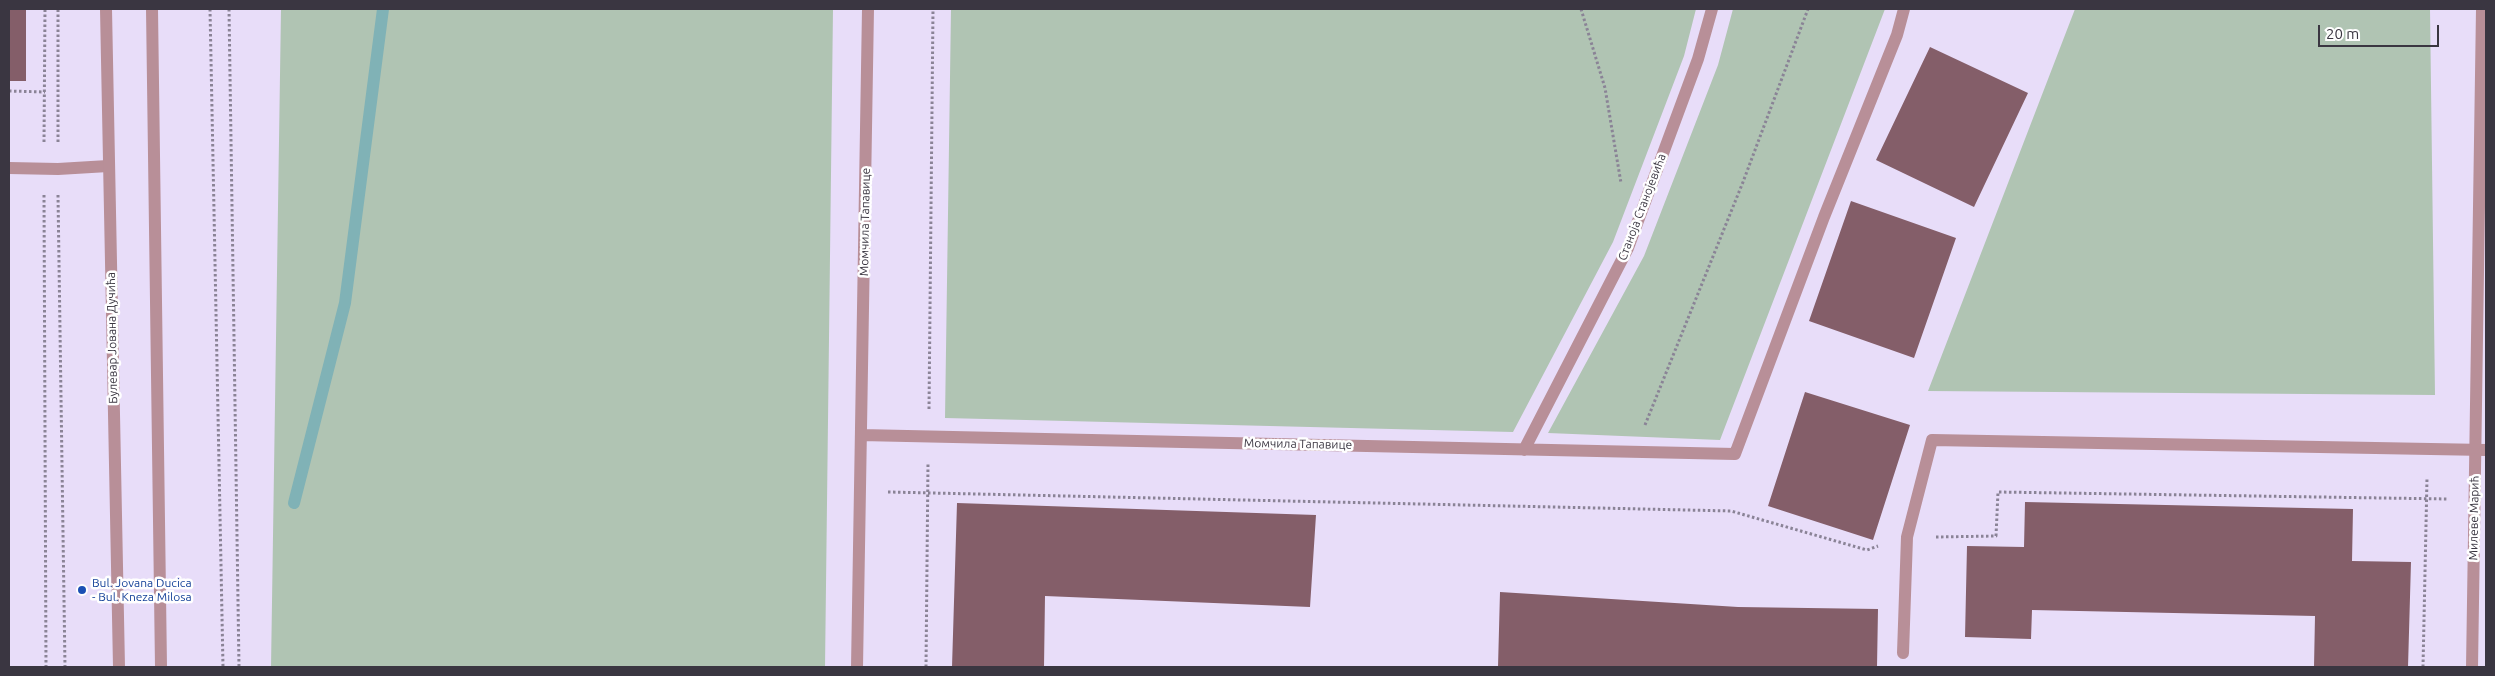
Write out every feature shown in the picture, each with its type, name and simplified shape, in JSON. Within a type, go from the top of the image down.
[{"type":"street","name":"Булевар Јована Дучића","points":[[106,9],[119,667]]},
{"type":"street","points":[[152,9],[161,667]]},
{"type":"street","name":"Момчила Тапавице","points":[[857,667],[868,9]]},
{"type":"street","name":"Станоја Станојевића","points":[[1524,450],[1628,248],[1698,59],[1712,9]]},
{"type":"street","name":"Момчила Тапавице","points":[[861,435],[1735,454],[1824,217],[1897,36],[1904,9]]},
{"type":"street","name":"Милеве Марић","points":[[2472,667],[2474,499],[2481,450],[2482,9]]},
{"type":"street","points":[[9,168],[58,169],[108,166]]},
{"type":"street","points":[[1902,653],[1907,537],[1932,440],[2481,450]]},
{"type":"path","points":[[45,9],[46,667]]},
{"type":"path","points":[[58,9],[58,169],[65,667]]},
{"type":"path","points":[[210,9],[223,667]]},
{"type":"path","points":[[229,9],[239,667]]},
{"type":"path","points":[[926,667],[932,9]]},
{"type":"path","points":[[1581,9],[1605,88],[1622,190]]},
{"type":"path","points":[[1634,452],[1743,182],[1808,9]]},
{"type":"path","points":[[9,92],[45,92]]},
{"type":"path","points":[[2423,667],[2427,449]]},
{"type":"path","points":[[860,491],[1731,512],[1866,550],[1907,537],[1996,536],[1998,492],[2474,499]]},
{"type":"green space","points":[[281,9],[833,9],[825,667],[271,667]]},
{"type":"green space","points":[[951,9],[1696,9],[1684,56],[1613,242],[1513,432],[945,418]]},
{"type":"green space","points":[[1733,9],[1885,9],[1720,440],[1548,433],[1644,256],[1718,65]]},
{"type":"green space","points":[[2075,9],[2430,9],[2435,395],[1928,391]]},
{"type":"building","points":[[9,9],[26,9],[26,81],[9,81]]},
{"type":"building","points":[[1930,47],[2028,93],[1974,207],[1876,160]]},
{"type":"building","points":[[1851,201],[1956,238],[1914,358],[1809,321]]},
{"type":"building","points":[[1805,392],[1910,425],[1873,540],[1768,506]]},
{"type":"building","points":[[2025,502],[2353,509],[2352,561],[2411,562],[2408,667],[2314,667],[2315,616],[2032,610],[2031,639],[1965,637],[1967,546],[2024,547]]},
{"type":"building","points":[[957,503],[1316,515],[1310,607],[1045,596],[1044,667],[952,667]]},
{"type":"building","points":[[1500,592],[1738,607],[1878,609],[1877,667],[1498,667]]},
{"type":"waterway","points":[[294,503],[345,303],[383,9]]},
{"type":"place","name":"Bul. Jovana Ducica - Bul. Kneza Milosa","points":[[82,590]]}]
